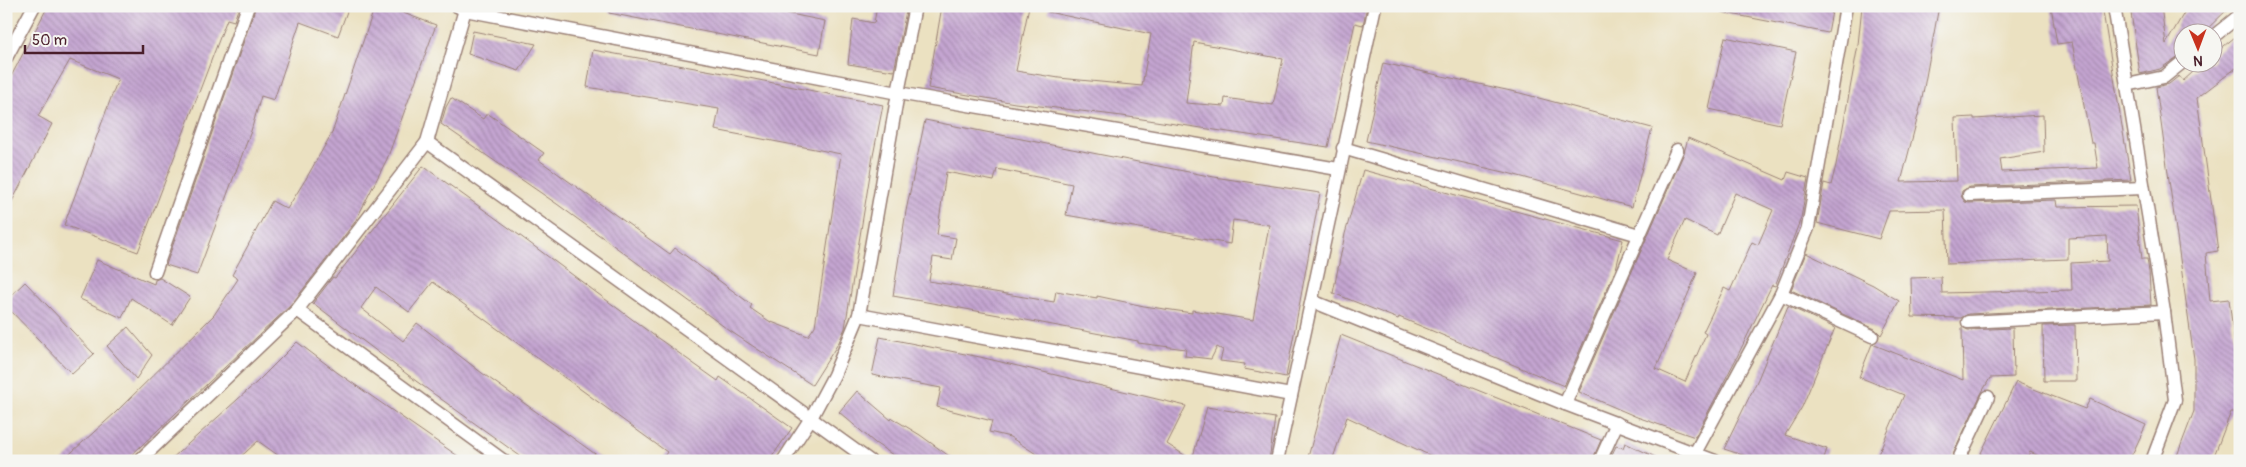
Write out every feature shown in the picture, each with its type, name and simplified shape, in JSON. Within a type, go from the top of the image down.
[{"type":"street","points":[[6,58],[34,6]]},
{"type":"street","points":[[155,272],[248,6]]},
{"type":"street","points":[[783,461],[811,418],[834,375],[859,315],[898,93],[916,6]]},
{"type":"street","points":[[1277,461],[1312,301],[1338,169],[1375,6]]},
{"type":"street","points":[[1695,453],[1781,294],[1808,228],[1846,6]]},
{"type":"street","points":[[2114,6],[2164,312],[2175,400],[2152,461]]},
{"type":"street","points":[[139,461],[297,310],[427,142],[463,7],[898,93],[1338,169]]},
{"type":"street","points":[[2224,28],[2240,15]]},
{"type":"street","points":[[2127,85],[2164,77],[2174,69]]},
{"type":"street","points":[[427,142],[870,461]]},
{"type":"street","points":[[1343,148],[1639,235]]},
{"type":"street","points":[[1565,404],[1677,150]]},
{"type":"street","points":[[1969,196],[2143,188]]},
{"type":"street","points":[[1781,294],[1872,336]]},
{"type":"street","points":[[1312,301],[1565,404],[1715,461]]},
{"type":"street","points":[[297,310],[504,461]]},
{"type":"street","points":[[1968,322],[2164,312]]},
{"type":"street","points":[[859,315],[1291,395]]},
{"type":"street","points":[[1958,461],[1988,397]]},
{"type":"street","points":[[1600,461],[1617,423]]},
{"type":"building","points":[[48,6],[239,6],[234,21],[227,19],[138,252],[64,225],[118,79],[70,60],[38,116],[52,124],[6,213],[6,86]]},
{"type":"building","points":[[256,6],[349,6],[338,36],[300,22],[274,100],[261,96],[251,131],[197,275],[166,265]]},
{"type":"building","points":[[375,6],[384,6],[436,25],[387,159],[355,222],[291,305],[125,461],[62,461],[115,413],[214,315],[238,279],[232,275],[272,201],[287,209],[332,133]]},
{"type":"building","points":[[610,6],[751,6],[825,21],[819,54],[609,13]]},
{"type":"building","points":[[877,6],[907,6],[894,71],[848,64],[853,19],[874,23]]},
{"type":"building","points":[[942,6],[1029,6],[1016,71],[1059,78],[1142,86],[1151,34],[1048,12],[1049,6],[1367,6],[1363,25],[1355,23],[1328,147],[1122,116],[1015,103],[928,88]],"holes":[[[1194,42],[1283,59],[1273,105],[1225,98],[1224,106],[1186,103]]]},
{"type":"building","points":[[1722,6],[1833,6],[1828,33],[1721,12]]},
{"type":"building","points":[[1862,6],[1939,6],[1921,104],[1901,182],[1957,181],[1955,118],[1974,117],[1974,119],[2043,115],[2044,152],[2000,159],[2002,172],[2098,168],[2094,143],[2091,143],[2072,42],[2057,44],[2051,6],[2102,6],[2131,180],[1969,187],[1962,191],[1961,196],[1965,202],[1969,203],[2056,200],[2057,207],[2136,206],[2142,259],[2147,259],[2149,272],[2151,305],[1968,314],[1961,318],[1912,317],[1911,278],[1941,277],[1942,293],[2072,290],[2071,263],[2108,261],[2107,236],[2068,238],[2068,259],[1947,264],[1945,210],[1889,211],[1879,239],[1817,223],[1824,183],[1831,185],[1836,165],[1858,45]]},
{"type":"building","points":[[2130,6],[2161,6],[2166,44],[2174,30],[2174,59],[2160,69],[2140,74]]},
{"type":"building","points":[[2188,6],[2231,6],[2214,22],[2179,22]]},
{"type":"building","points":[[473,31],[536,44],[519,71],[468,54]]},
{"type":"building","points":[[2240,33],[2240,65],[2197,98],[2218,251],[2206,253],[2210,301],[2229,299],[2236,356],[2240,356],[2240,412],[2231,412],[2212,461],[2175,461],[2194,411],[2194,359],[2156,87],[2169,84],[2179,76],[2183,81],[2193,72],[2224,72],[2224,46]]},
{"type":"building","points":[[1725,37],[1796,52],[1780,124],[1709,109]]},
{"type":"building","points":[[593,50],[729,74],[883,105],[845,328],[839,342],[812,385],[730,331],[557,204],[441,124],[451,98],[483,119],[487,113],[544,153],[539,160],[670,254],[675,248],[752,305],[750,308],[769,321],[808,336],[815,326],[841,154],[715,130],[719,109],[587,87]]},
{"type":"building","points":[[1383,63],[1520,93],[1652,128],[1632,207],[1504,172],[1366,141]]},
{"type":"building","points":[[925,120],[1214,177],[1320,193],[1286,377],[1244,369],[1245,364],[1220,361],[1223,350],[1217,347],[1211,359],[1185,356],[1186,349],[1138,343],[1138,341],[893,296],[906,211]],"holes":[[[997,169],[1072,184],[1066,215],[1230,244],[1233,220],[1269,225],[1253,320],[1192,310],[1192,313],[1144,306],[1097,296],[1097,298],[1056,291],[1054,302],[929,281],[933,257],[952,260],[956,238],[937,235],[946,172],[994,181]]]},
{"type":"building","points":[[1688,138],[1785,180],[1788,172],[1808,178],[1801,218],[1775,286],[1772,285],[1695,437],[1637,417],[1579,392],[1684,153]],"holes":[[[1735,193],[1773,210],[1758,245],[1752,242],[1730,291],[1724,288],[1703,332],[1706,334],[1685,382],[1656,369],[1697,273],[1667,260],[1685,220],[1717,235]]]},
{"type":"building","points":[[423,166],[718,381],[720,377],[792,428],[769,461],[661,461],[667,452],[433,282],[409,312],[376,287],[361,308],[403,341],[417,323],[482,373],[605,461],[527,461],[416,381],[313,303],[333,277],[335,278]]},
{"type":"building","points":[[1363,170],[1623,240],[1616,269],[1564,386],[1399,317],[1398,319],[1333,293],[1345,234]]},
{"type":"building","points":[[1806,253],[1873,285],[1899,301],[1881,335],[1875,329],[1791,290]]},
{"type":"building","points":[[97,260],[154,284],[155,280],[160,278],[190,297],[172,325],[131,298],[122,318],[80,299]]},
{"type":"building","points":[[25,282],[94,354],[72,374],[6,306],[6,300]]},
{"type":"building","points":[[1788,306],[1835,328],[1802,407],[1785,435],[1827,449],[1823,461],[1761,461],[1724,449],[1758,379]]},
{"type":"building","points":[[2075,325],[2076,381],[2044,381],[2043,326]]},
{"type":"building","points":[[128,327],[152,355],[136,379],[107,346]]},
{"type":"building","points":[[1962,327],[1968,330],[2013,328],[2014,377],[1990,378],[1950,461],[1875,461],[1904,395],[1859,377],[1872,344],[1963,380]]},
{"type":"building","points":[[1341,335],[1601,440],[1592,461],[1442,461],[1347,417],[1332,461],[1307,461]]},
{"type":"building","points":[[880,337],[980,357],[1186,406],[1167,444],[1192,460],[1207,407],[1275,418],[1269,461],[1047,461],[1010,437],[989,432],[992,421],[937,407],[941,388],[872,375]]},
{"type":"building","points":[[297,342],[338,373],[465,461],[286,461],[258,441],[236,461],[169,461],[257,382]]},
{"type":"building","points":[[2016,382],[2085,409],[2090,399],[2146,425],[2129,461],[2061,461],[2051,456],[2049,461],[2030,452],[2025,461],[1977,461]]},
{"type":"building","points":[[857,391],[891,420],[892,418],[920,435],[956,461],[902,461],[875,443],[839,412]]},
{"type":"building","points":[[1625,443],[1664,461],[1609,461],[1616,446],[1623,448]]}]
